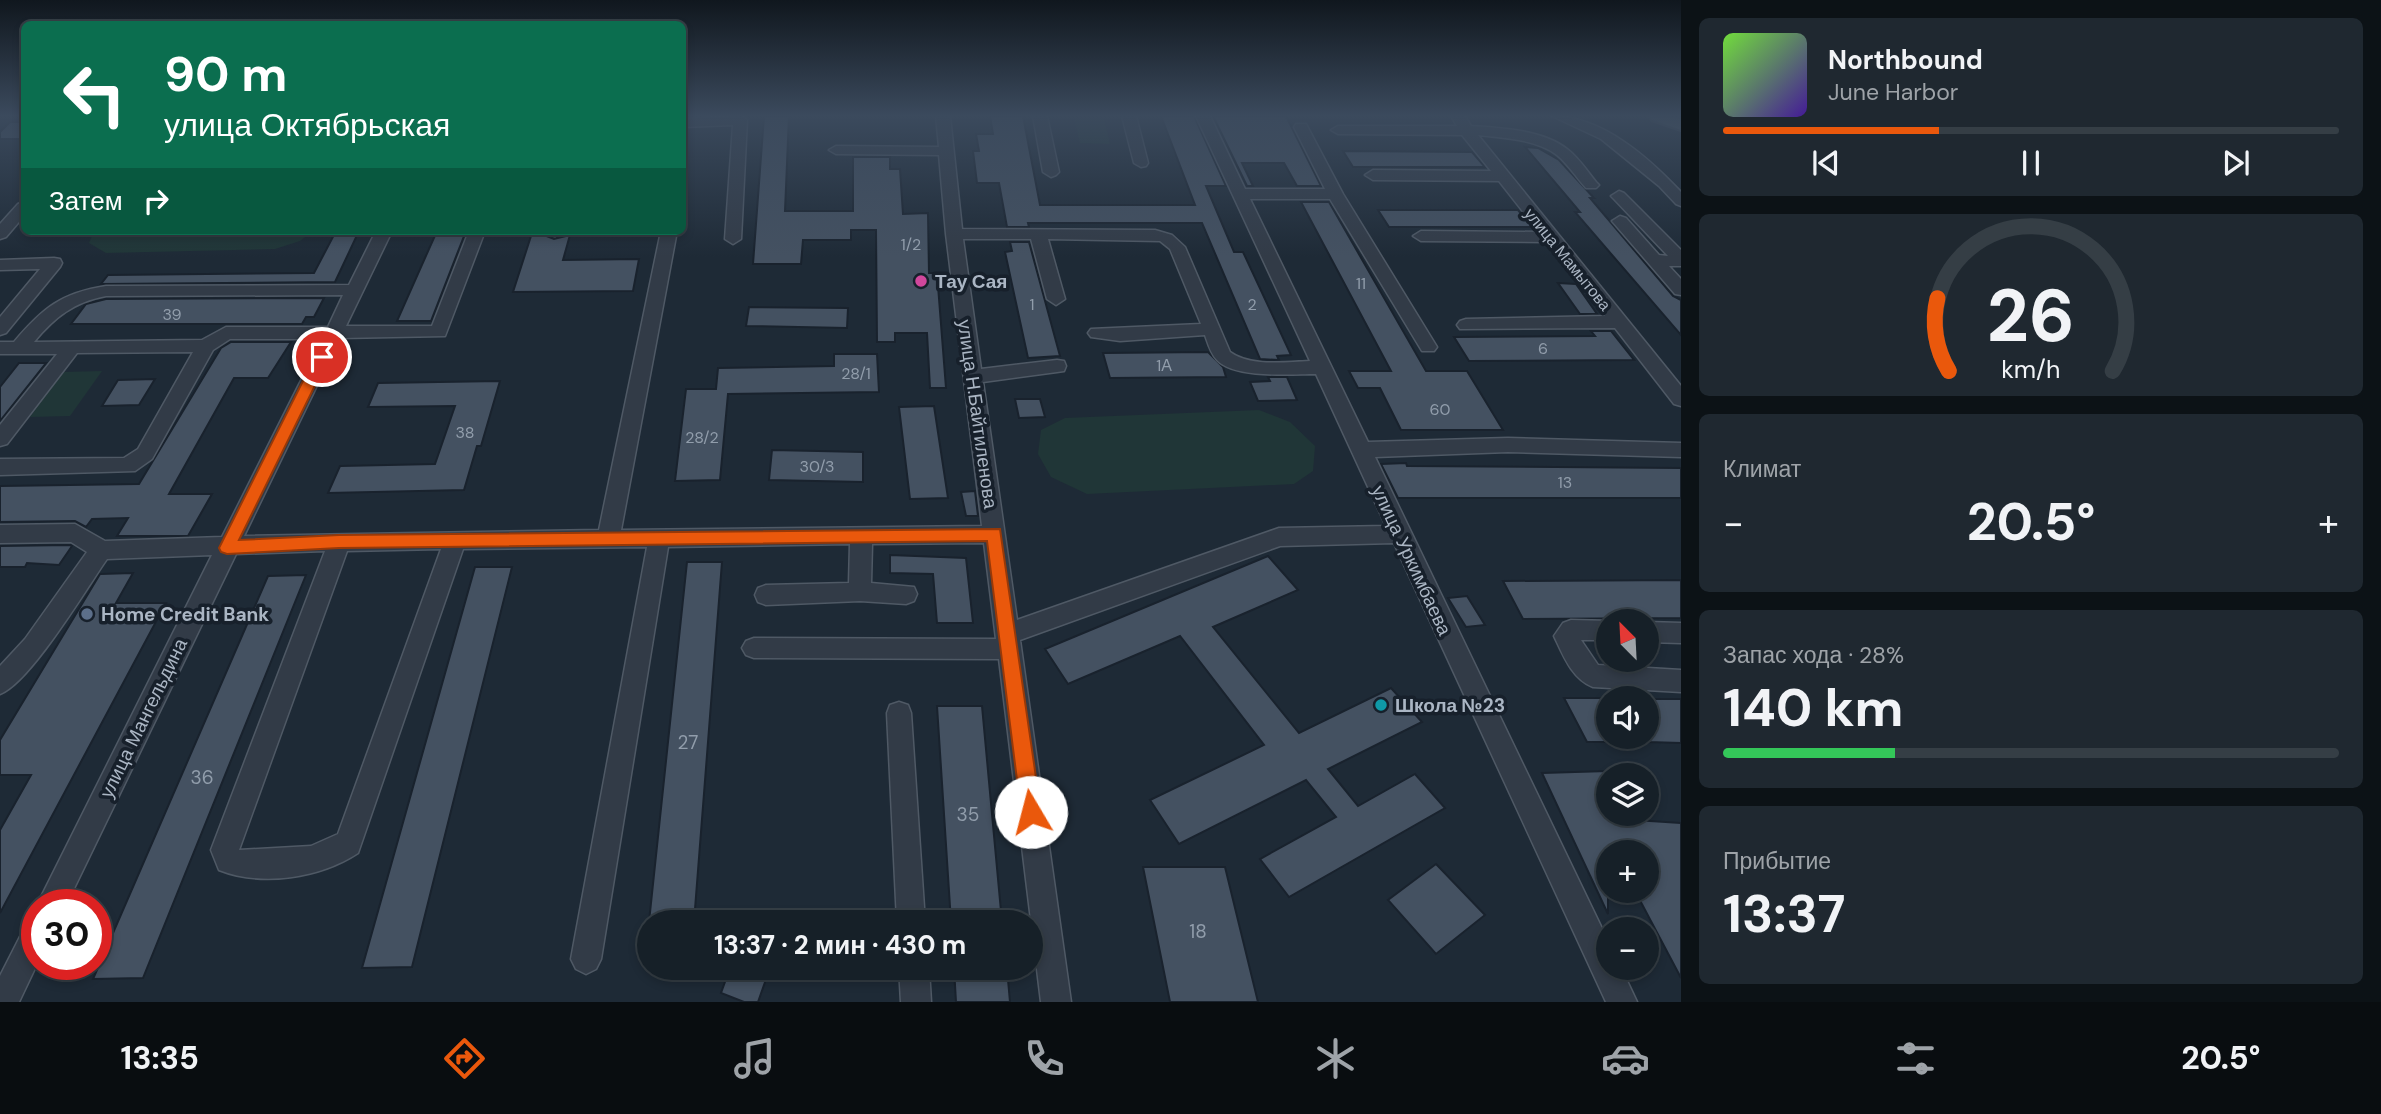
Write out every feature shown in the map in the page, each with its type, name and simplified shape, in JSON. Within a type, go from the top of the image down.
[{"type":"street","points":[[733,239],[737,163]]},
{"type":"street","name":"улица Н.Байтиленова","points":[[947,163],[954,234],[1056,1002]]},
{"type":"street","points":[[1049,163],[1051,172]]},
{"type":"street","name":"улица Уркимбаева","points":[[1224,163],[1622,1002]]},
{"type":"street","points":[[1319,163],[1335,194],[1428,347]]},
{"type":"street","name":"улица Мамытова","points":[[1492,163],[1681,399]]},
{"type":"street","points":[[1570,163],[1591,185]]},
{"type":"street","points":[[1639,163],[1681,201]]},
{"type":"street","points":[[1373,175],[1502,176]]},
{"type":"street","points":[[1664,183],[1681,183]]},
{"type":"street","points":[[1238,194],[1335,194]]},
{"type":"street","points":[[1619,196],[1681,260],[1654,261]]},
{"type":"street","points":[[0,234],[21,210]]},
{"type":"street","points":[[1620,221],[1681,290]]},
{"type":"street","points":[[954,234],[1039,237],[1155,235],[1166,238],[1177,247],[1221,352],[1228,360],[1243,365],[1321,368]]},
{"type":"street","name":"улица Мангельдина","points":[[59,889],[382,235]]},
{"type":"street","points":[[0,467],[128,466],[138,461],[145,454],[206,346],[226,333],[439,332],[475,235]]},
{"type":"street","points":[[608,539],[667,235]]},
{"type":"street","points":[[1421,236],[1551,237]]},
{"type":"street","points":[[1039,237],[1056,299]]},
{"type":"street","points":[[0,265],[54,263],[0,329]]},
{"type":"street","points":[[20,346],[55,307],[82,293],[354,290]]},
{"type":"street","points":[[1466,325],[1619,322]]},
{"type":"street","points":[[1097,333],[1120,335],[1212,329]]},
{"type":"street","points":[[0,439],[73,346]]},
{"type":"street","points":[[0,348],[206,346]]},
{"type":"street","points":[[973,377],[1057,366]]},
{"type":"street","points":[[1661,374],[1681,373]]},
{"type":"street","points":[[1360,450],[1508,445],[1681,450]]},
{"type":"street","points":[[0,534],[75,533],[101,550],[227,548],[339,542],[994,534]]},
{"type":"street","points":[[754,648],[1008,641],[1279,537],[1399,534]]},
{"type":"street","points":[[860,592],[862,536]]},
{"type":"street","points":[[586,959],[659,538]]},
{"type":"street","points":[[339,542],[225,850],[229,860],[240,864],[318,860],[334,855],[348,843],[455,540]]},
{"type":"street","points":[[0,683],[33,646],[101,550]]},
{"type":"street","points":[[766,595],[860,592],[906,594]]},
{"type":"street","points":[[1596,630],[1571,630],[1566,636],[1585,670],[1604,679],[1681,681]]},
{"type":"street","points":[[1659,632],[1681,633]]},
{"type":"street","points":[[899,713],[910,910]]},
{"type":"street","points":[[3,999],[21,964]]},
{"type":"street","points":[[915,980],[916,1002]]},
{"type":"green space","points":[[92,235],[308,235],[300,241],[275,249],[106,253],[89,243]]},
{"type":"green space","points":[[102,371],[70,416],[30,417],[63,372]]},
{"type":"green space","points":[[1259,410],[1290,422],[1315,446],[1313,471],[1294,484],[1087,494],[1051,477],[1038,454],[1041,430],[1065,418]]},
{"type":"building","points":[[761,163],[787,163],[785,211],[853,211],[853,163],[890,163],[890,169],[900,169],[903,214],[928,213],[929,273],[937,273],[946,388],[930,388],[927,333],[895,333],[895,342],[877,342],[876,230],[851,230],[851,240],[803,240],[801,264],[753,264]]},
{"type":"building","points":[[974,163],[1032,163],[1040,205],[1195,205],[1179,163],[1215,163],[1226,186],[1206,186],[1234,252],[1243,252],[1291,355],[1277,356],[1279,360],[1260,359],[1202,223],[1028,223],[1029,227],[1007,227],[999,183],[977,183]]},
{"type":"building","points":[[1236,163],[1309,163],[1321,186],[1297,186],[1284,163],[1242,163],[1253,186],[1247,186]]},
{"type":"building","points":[[1350,163],[1481,163],[1485,167],[1353,167]]},
{"type":"building","points":[[1538,163],[1562,163],[1594,198],[1590,198],[1673,296],[1681,300],[1681,335],[1575,212],[1580,212]]},
{"type":"building","points":[[1301,202],[1329,202],[1426,371],[1467,371],[1503,430],[1401,430],[1380,388],[1358,388],[1349,371],[1391,371]]},
{"type":"building","points":[[1378,210],[1518,210],[1532,227],[1389,227]]},
{"type":"building","points":[[334,235],[357,235],[335,282],[101,284],[108,275],[314,273]]},
{"type":"building","points":[[435,235],[464,235],[431,321],[397,321]]},
{"type":"building","points":[[544,235],[554,239],[570,235],[563,260],[639,259],[633,291],[513,292],[531,236]]},
{"type":"building","points":[[1010,242],[1029,242],[1060,356],[1028,358],[1005,252],[1012,251]]},
{"type":"building","points":[[1558,283],[1576,284],[1597,314],[1580,314]]},
{"type":"building","points":[[324,298],[314,317],[306,317],[302,324],[71,324],[86,304],[106,299]]},
{"type":"building","points":[[749,307],[848,308],[847,328],[746,326]]},
{"type":"building","points":[[1591,331],[1611,331],[1634,360],[1469,361],[1454,337],[1595,336]]},
{"type":"building","points":[[231,342],[291,342],[268,378],[234,378],[169,494],[212,494],[188,536],[117,536],[128,518],[92,519],[86,527],[75,521],[0,522],[0,486],[139,484],[221,348]]},
{"type":"building","points":[[1208,352],[1223,367],[1226,377],[1110,378],[1103,353]]},
{"type":"building","points":[[834,354],[877,354],[879,392],[728,394],[720,480],[675,481],[686,389],[716,389],[718,368],[834,366]]},
{"type":"building","points":[[19,363],[46,363],[0,421],[0,387]]},
{"type":"building","points":[[1268,377],[1287,377],[1297,400],[1258,401],[1250,382],[1270,381]]},
{"type":"building","points":[[155,379],[139,405],[102,406],[118,380]]},
{"type":"building","points":[[500,381],[481,446],[477,446],[464,490],[328,493],[340,466],[435,464],[455,406],[368,407],[378,383]]},
{"type":"building","points":[[1015,399],[1040,399],[1045,417],[1019,418]]},
{"type":"building","points":[[934,406],[948,498],[910,499],[899,407]]},
{"type":"building","points":[[772,450],[863,452],[863,482],[769,480]]},
{"type":"building","points":[[1406,463],[1407,466],[1681,468],[1681,498],[1398,498],[1381,464]]},
{"type":"building","points":[[975,491],[978,516],[966,516],[961,492]]},
{"type":"building","points":[[0,546],[72,546],[59,565],[27,563],[25,567],[0,567]]},
{"type":"building","points":[[890,555],[966,558],[973,623],[937,623],[933,574],[890,573]]},
{"type":"building","name":"Школа №23","points":[[1268,556],[1298,590],[1213,627],[1299,733],[1391,688],[1422,722],[1328,769],[1358,806],[1415,774],[1445,808],[1289,897],[1260,859],[1336,817],[1306,780],[1179,844],[1150,800],[1264,745],[1180,636],[1068,684],[1045,649]]},
{"type":"building","points":[[687,562],[722,562],[695,910],[650,910]]},
{"type":"building","points":[[475,567],[512,567],[412,967],[362,968]]},
{"type":"building","points":[[133,573],[116,603],[166,603],[0,913],[0,830],[31,775],[0,775],[0,740],[100,574]]},
{"type":"building","points":[[306,575],[143,978],[112,979],[112,935],[268,576]]},
{"type":"building","points":[[1681,580],[1681,618],[1659,618],[1659,609],[1596,609],[1596,619],[1523,619],[1503,581]]},
{"type":"building","points":[[1467,596],[1485,625],[1466,627],[1448,598]]},
{"type":"building","points":[[1564,698],[1596,698],[1596,742],[1587,742]]},
{"type":"building","points":[[1659,699],[1681,699],[1681,743],[1659,742]]},
{"type":"building","points":[[937,706],[982,706],[1001,910],[950,910]]},
{"type":"building","points":[[1596,771],[1596,826],[1659,826],[1659,822],[1681,823],[1681,978],[1659,936],[1659,917],[1649,917],[1641,903],[1659,903],[1659,840],[1596,840],[1596,888],[1542,773]]},
{"type":"building","points":[[1436,864],[1485,915],[1436,954],[1388,900]]},
{"type":"building","points":[[1143,867],[1225,867],[1258,1002],[1170,1002]]},
{"type":"building","points":[[726,980],[766,980],[758,1002],[744,1002],[721,993]]},
{"type":"building","points":[[955,980],[1008,980],[1010,1002],[956,1002]]},
{"type":"place","name":"Тау Сая","points":[[921,281]]},
{"type":"place","name":"Home Credit Bank","points":[[87,614]]},
{"type":"place","name":"Школа №23","points":[[1381,705]]},
{"type":"route","points":[[322,357],[227,548],[339,542],[994,534],[1031,812]]}]
